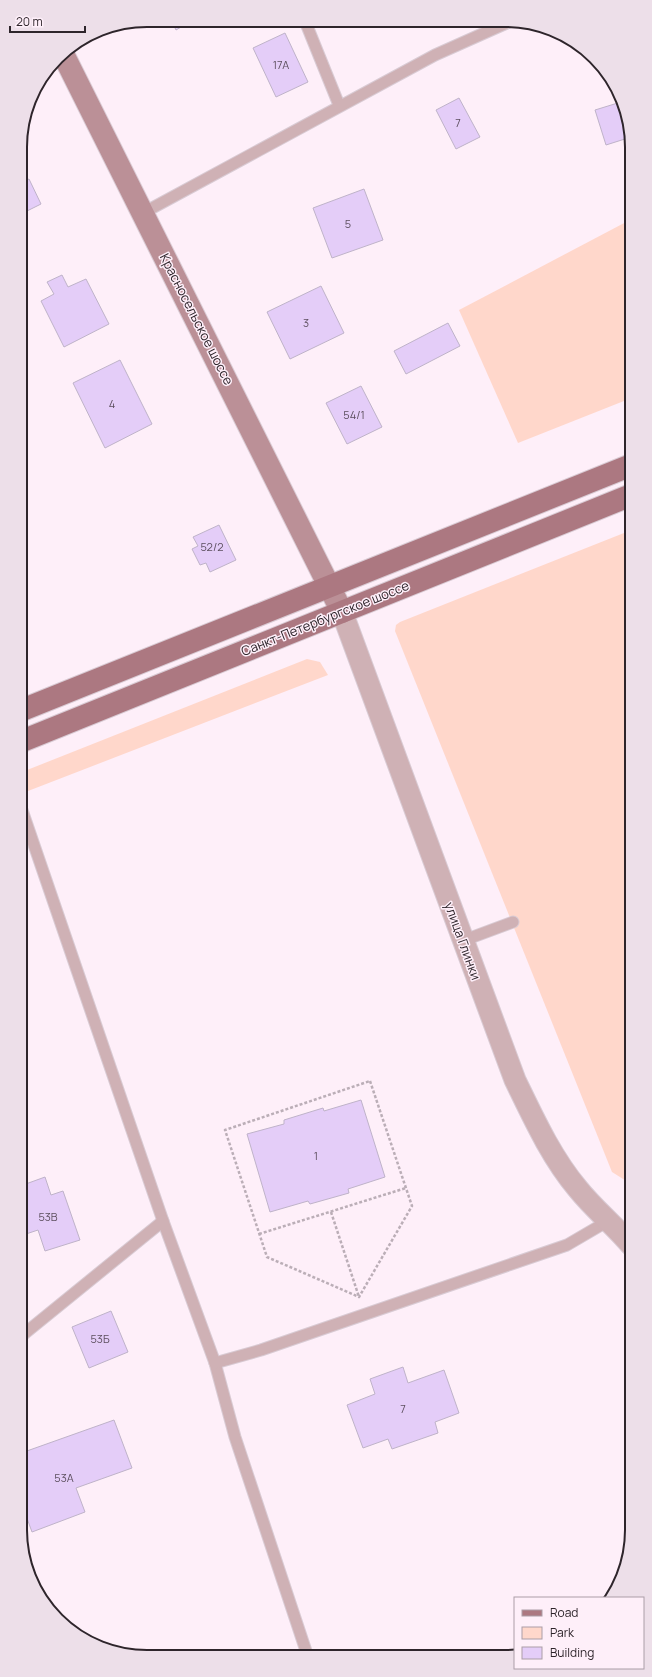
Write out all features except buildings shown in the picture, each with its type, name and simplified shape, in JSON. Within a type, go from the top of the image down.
[{"type":"main road","name":"Красносельское шоссе","points":[[66,59],[342,612]]},
{"type":"main road","name":"Санкт-Петербургское шоссе","points":[[27,708],[625,468]]},
{"type":"main road","name":"Санкт-Петербургское шоссе","points":[[27,739],[625,498]]},
{"type":"street","name":"улица Глинки","points":[[342,612],[515,1080],[555,1157],[577,1188],[608,1221],[625,1236]]},
{"type":"lane","points":[[307,27],[339,105]]},
{"type":"lane","points":[[143,213],[339,105],[434,55],[498,27]]},
{"type":"lane","points":[[27,825],[163,1221],[215,1362],[235,1437],[306,1650]]},
{"type":"lane","points":[[462,940],[513,922]]},
{"type":"lane","points":[[27,1332],[163,1221]]},
{"type":"lane","points":[[215,1362],[261,1350],[567,1244],[608,1221]]},
{"type":"path","points":[[370,1081],[412,1206],[359,1297],[267,1257],[225,1130],[370,1081]]},
{"type":"path","points":[[260,1234],[406,1188]]},
{"type":"path","points":[[330,1212],[365,1314]]},
{"type":"green space","points":[[625,223],[625,401],[518,443],[459,310]]},
{"type":"green space","points":[[625,533],[625,1180],[612,1172],[395,631],[396,625],[400,622]]},
{"type":"green space","points":[[307,659],[320,662],[328,675],[28,791],[27,770]]}]
